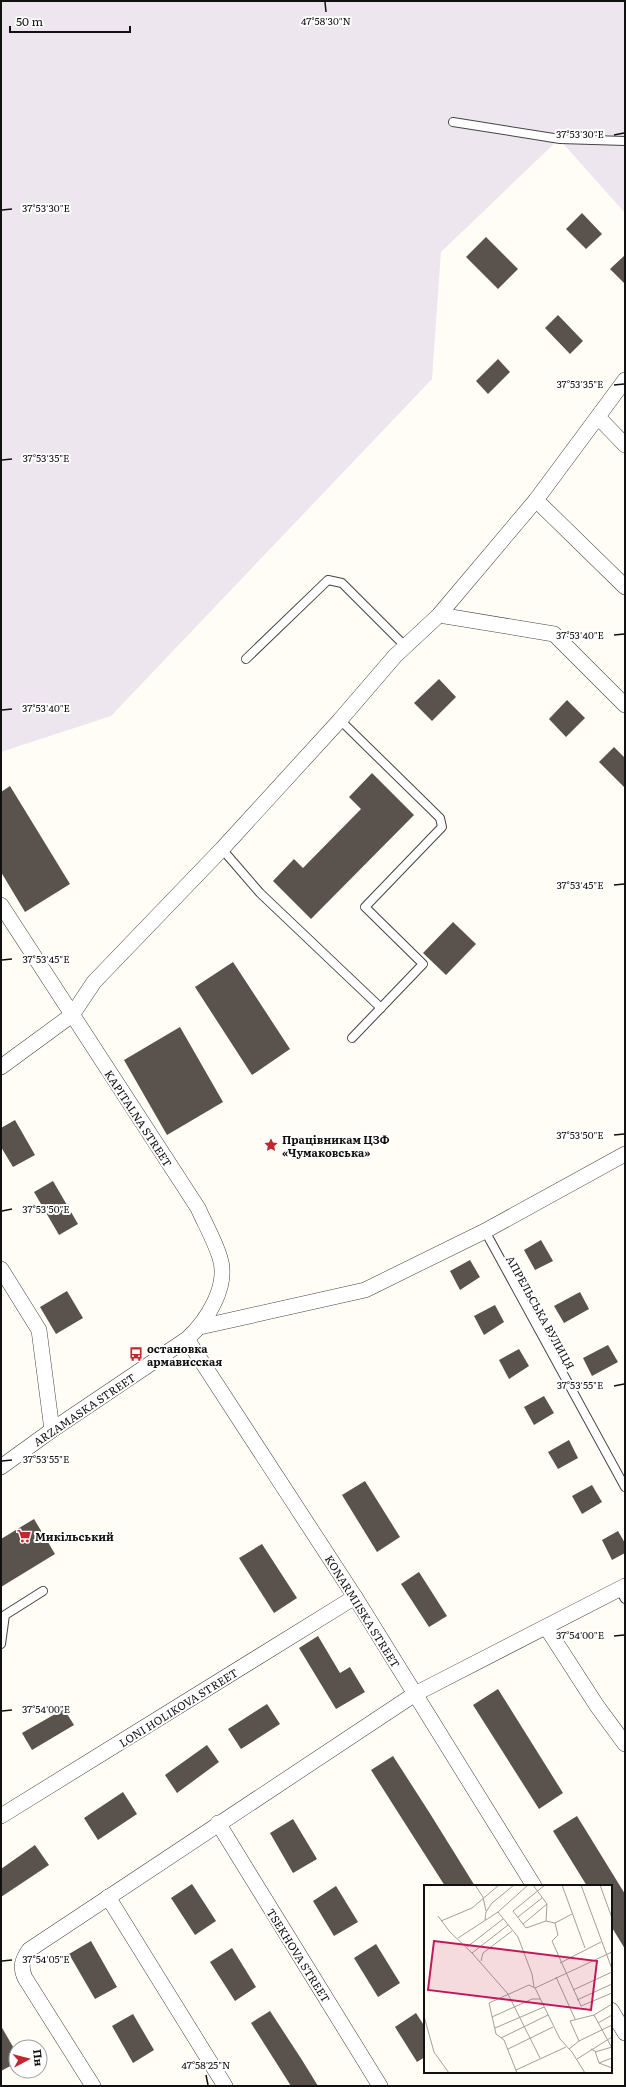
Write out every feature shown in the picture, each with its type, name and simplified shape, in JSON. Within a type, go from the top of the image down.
[{"type":"street","points":[[1,1067],[72,1015],[94,982],[222,849],[340,720],[367,687],[406,646],[440,615],[536,500],[625,380]]},
{"type":"street","points":[[598,417],[625,445]]},
{"type":"street","points":[[536,500],[625,587]]},
{"type":"street","points":[[440,615],[554,634],[625,705]]},
{"type":"street","name":"KAPITALNA STREET","points":[[1,905],[198,1208],[221,1259],[223,1278],[216,1296],[200,1327],[187,1339]]},
{"type":"street","points":[[200,1327],[365,1290],[484,1231],[625,1154]]},
{"type":"street","points":[[1,1269],[39,1330],[52,1430]]},
{"type":"street","name":"ARZAMASKA STREET","points":[[1,1467],[52,1430],[187,1339]]},
{"type":"street","name":"KONARMIISKA STREET","points":[[187,1339],[355,1597],[533,1885]]},
{"type":"street","points":[[94,2086],[25,1978],[22,1965],[24,1957],[29,1950],[218,1823],[321,1758],[415,1694],[546,1627],[623,1592]]},
{"type":"street","name":"LONI HOLIKOVA STREET","points":[[1,1816],[355,1597]]},
{"type":"street","points":[[546,1627],[597,1706],[625,1744]]},
{"type":"street","name":"TSEKHOVA STREET","points":[[218,1823],[380,2086]]},
{"type":"street","points":[[108,1897],[225,2086]]},
{"type":"street","points":[[612,2012],[625,2033]]},
{"type":"lane","points":[[453,122],[560,139],[625,141]]},
{"type":"lane","points":[[246,659],[328,580],[342,583],[406,646]]},
{"type":"lane","points":[[340,720],[440,818],[442,827],[365,907],[423,964],[352,1038]]},
{"type":"lane","points":[[222,849],[260,893],[381,1008]]},
{"type":"lane","name":"АПРЕЛЬСЬКА ВУЛИЦЯ","points":[[484,1231],[625,1487]]},
{"type":"lane","points":[[1,1644],[4,1615],[43,1591]]},
{"type":"shaded area","points":[[1,1],[625,1],[625,213],[559,139],[441,252],[432,379],[111,716],[1,752]]},
{"type":"building","points":[[582,213],[602,234],[586,249],[566,229]]},
{"type":"building","points":[[486,237],[518,269],[498,289],[466,257]]},
{"type":"building","points":[[625,255],[625,284],[610,269]]},
{"type":"building","points":[[558,315],[583,341],[570,354],[545,328]]},
{"type":"building","points":[[498,359],[510,372],[488,394],[476,381]]},
{"type":"building","points":[[439,679],[456,697],[432,721],[414,703]]},
{"type":"building","points":[[567,700],[585,718],[566,737],[549,719]]},
{"type":"building","points":[[614,747],[625,758],[625,788],[599,762]]},
{"type":"building","points":[[372,773],[414,815],[311,919],[273,881],[294,859],[303,868],[361,809],[349,797]]},
{"type":"building","points":[[10,786],[70,884],[25,912],[1,872],[1,792]]},
{"type":"building","points":[[453,922],[476,944],[446,975],[423,953]]},
{"type":"building","points":[[233,962],[290,1049],[252,1075],[195,987]]},
{"type":"building","points":[[180,1027],[223,1102],[167,1135],[124,1060]]},
{"type":"building","points":[[15,1120],[35,1155],[13,1167],[1,1147],[1,1128]]},
{"type":"building","points":[[53,1181],[78,1224],[59,1235],[34,1192]]},
{"type":"building","points":[[541,1240],[553,1261],[535,1270],[524,1250]]},
{"type":"building","points":[[470,1260],[480,1277],[460,1290],[450,1271]]},
{"type":"building","points":[[67,1291],[83,1318],[56,1334],[40,1307]]},
{"type":"building","points":[[580,1292],[589,1309],[564,1323],[554,1306]]},
{"type":"building","points":[[495,1305],[504,1322],[484,1335],[474,1316]]},
{"type":"building","points":[[608,1345],[618,1362],[592,1376],[583,1358]]},
{"type":"building","points":[[519,1349],[529,1366],[509,1379],[499,1360]]},
{"type":"building","points":[[544,1396],[554,1413],[534,1425],[524,1407]]},
{"type":"building","points":[[569,1440],[578,1458],[558,1469],[548,1452]]},
{"type":"building","points":[[365,1481],[400,1537],[377,1552],[342,1495]]},
{"type":"building","points":[[592,1485],[602,1502],[582,1514],[572,1496]]},
{"type":"building","points":[[34,1519],[55,1554],[1,1587],[1,1539]]},
{"type":"building","points":[[618,1531],[625,1543],[625,1553],[612,1560],[602,1540]]},
{"type":"building","points":[[262,1544],[297,1598],[274,1613],[239,1558]]},
{"type":"building","points":[[419,1572],[447,1616],[429,1627],[401,1584]]},
{"type":"building","points":[[318,1636],[340,1673],[350,1667],[365,1692],[336,1709],[299,1648]]},
{"type":"building","points":[[498,1689],[563,1793],[539,1809],[473,1705]]},
{"type":"building","points":[[267,1704],[280,1724],[241,1749],[228,1729]]},
{"type":"building","points":[[64,1709],[74,1725],[32,1750],[22,1733]]},
{"type":"building","points":[[207,1745],[219,1762],[177,1793],[165,1775]]},
{"type":"building","points":[[393,1756],[474,1885],[444,1885],[371,1770]]},
{"type":"building","points":[[123,1792],[137,1814],[98,1840],[84,1818]]},
{"type":"building","points":[[577,1816],[625,1894],[625,1949],[612,1928],[612,1885],[586,1885],[553,1831]]},
{"type":"building","points":[[293,1819],[317,1859],[293,1873],[270,1833]]},
{"type":"building","points":[[35,1845],[49,1865],[1,1897],[1,1869]]},
{"type":"building","points":[[192,1884],[216,1921],[195,1935],[171,1898]]},
{"type":"building","points":[[336,1886],[358,1922],[334,1936],[313,1901]]},
{"type":"building","points":[[91,1941],[117,1987],[95,1999],[69,1954]]},
{"type":"building","points":[[376,1944],[400,1983],[378,1997],[354,1958]]},
{"type":"building","points":[[232,1948],[256,1987],[235,2001],[210,1962]]},
{"type":"building","points":[[270,2011],[318,2086],[291,2086],[251,2023]]},
{"type":"building","points":[[416,2013],[424,2025],[424,2058],[417,2062],[395,2027]]},
{"type":"building","points":[[133,2014],[154,2050],[133,2063],[112,2026]]},
{"type":"building","points":[[1,2026],[8,2039],[8,2067],[1,2071]]},
{"type":"place","name":"Працівникам ЦЗФ «Чумаковська»","points":[[271,1145]]},
{"type":"place","name":"остановка армависская","points":[[136,1354]]},
{"type":"place","name":"Микільський","points":[[24,1536]]}]
